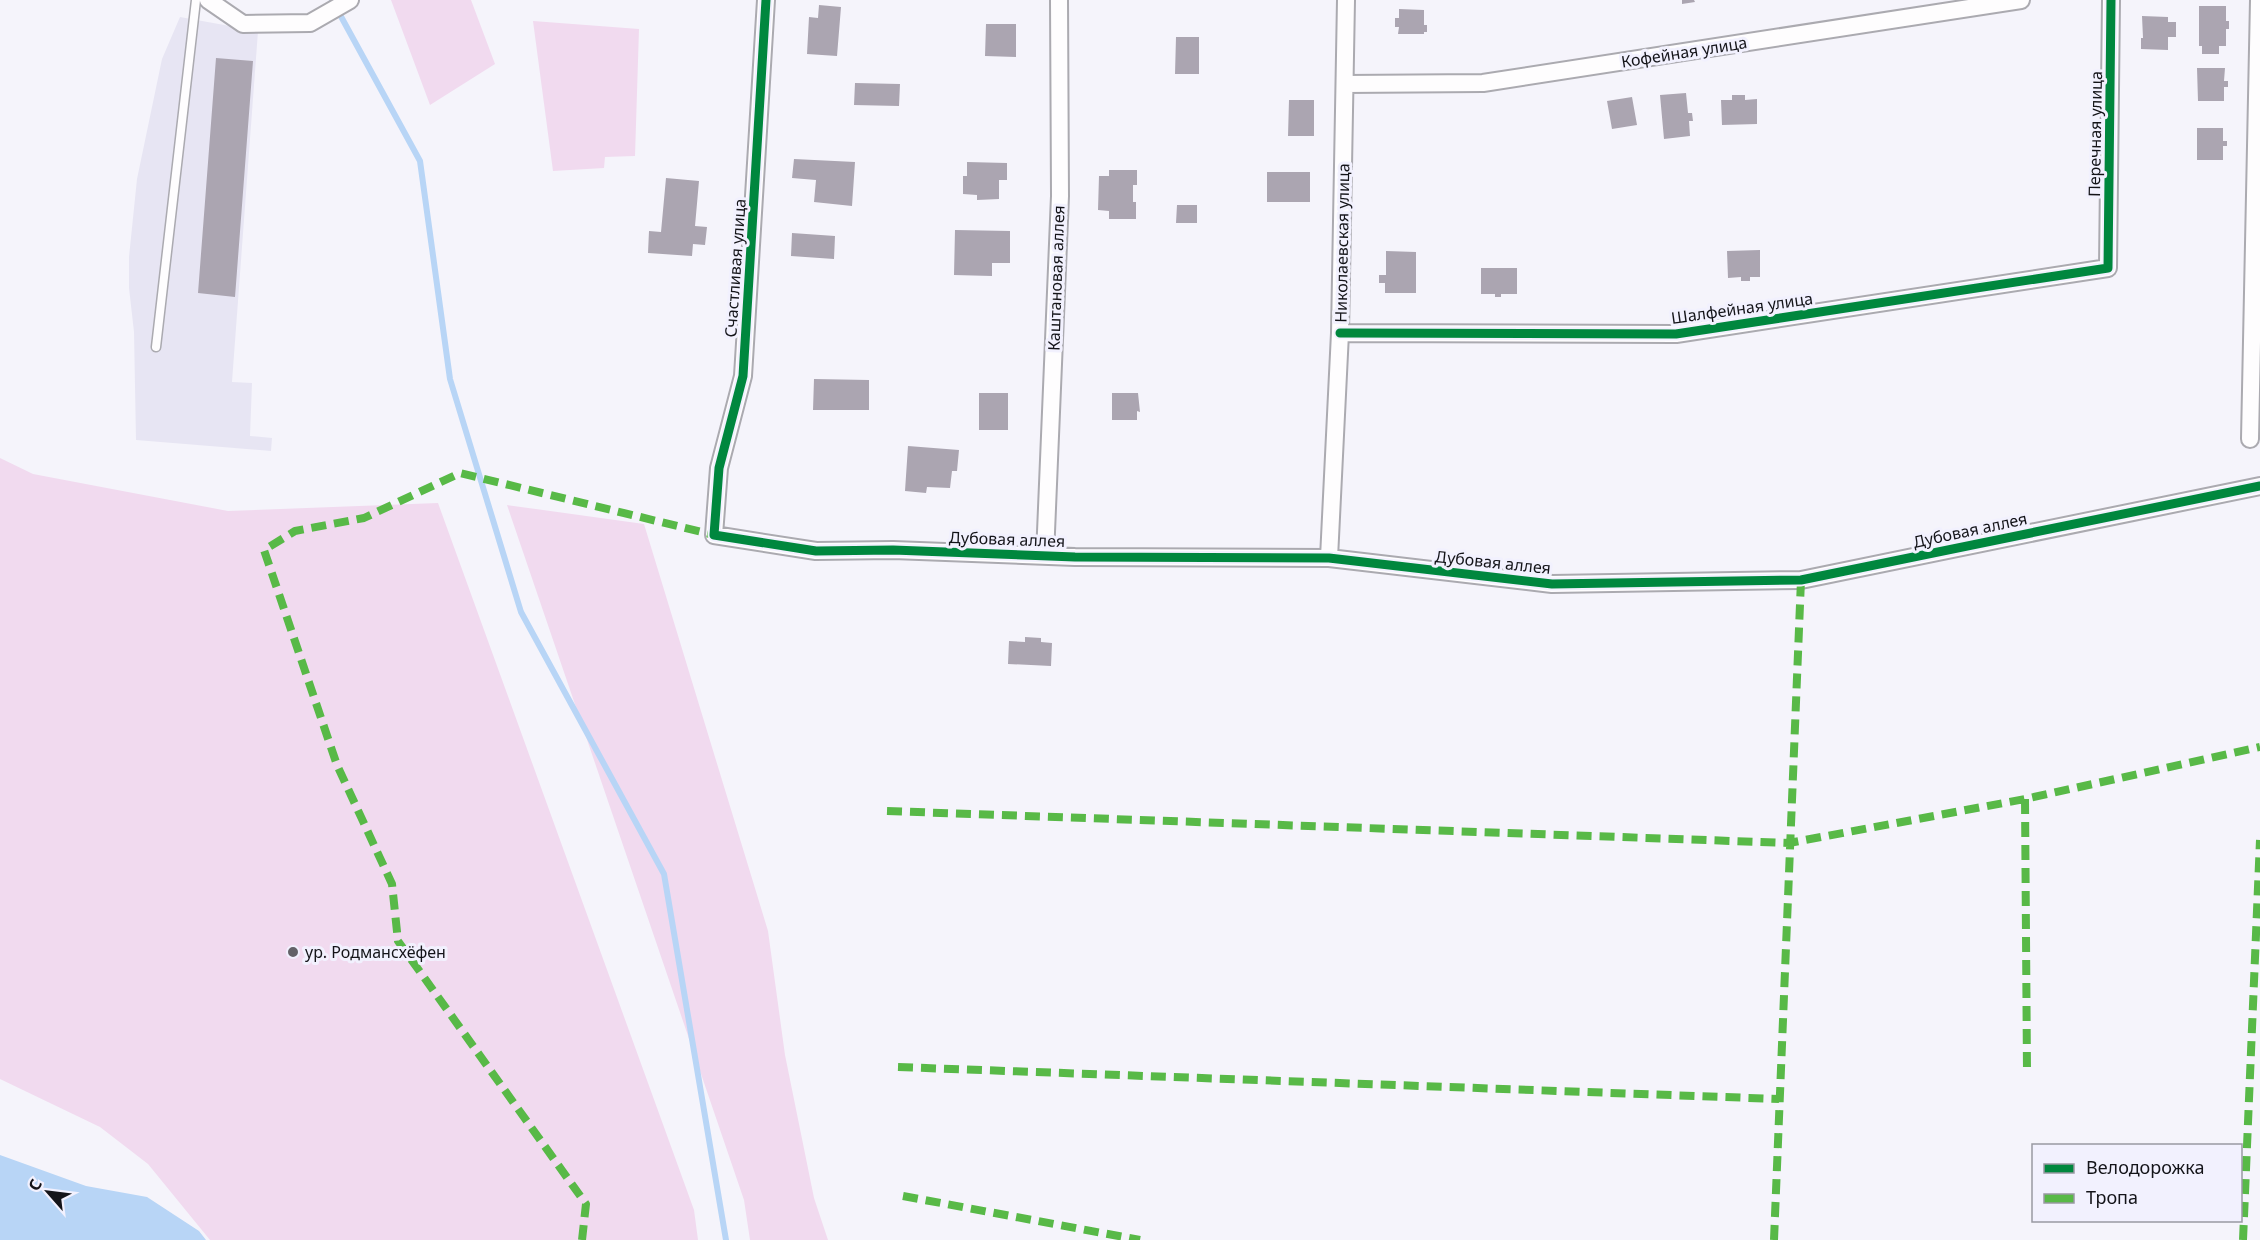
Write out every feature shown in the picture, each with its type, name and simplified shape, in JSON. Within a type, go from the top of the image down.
[{"type":"street","points":[[208,0],[243,24],[265,24],[310,23],[350,0]]},
{"type":"street","name":"Счастливая улица","points":[[714,535],[719,468],[743,376],[766,0]]},
{"type":"street","name":"Каштановая аллея","points":[[1045,556],[1060,196],[1059,0]]},
{"type":"street","name":"Николаевская улица","points":[[1329,558],[1340,333],[1346,0]]},
{"type":"street","name":"Кофейная улица","points":[[1345,84],[1483,83],[2021,0]]},
{"type":"street","name":"Перечная улица","points":[[2108,268],[2111,0]]},
{"type":"street","points":[[2250,439],[2259,0]]},
{"type":"street","name":"Шалфейная улица","points":[[1340,333],[1676,334],[2108,268]]},
{"type":"street","name":"Дубовая аллея","points":[[714,535],[816,551],[893,550],[1045,556],[1329,558],[1552,584],[1800,580],[2260,486]]},
{"type":"lane","points":[[156,347],[196,0]]},
{"type":"shaded area","points":[[391,0],[471,0],[495,64],[430,105]]},
{"type":"shaded area","points":[[180,17],[258,31],[232,382],[252,383],[250,436],[272,438],[271,451],[136,440],[134,332],[129,288],[129,257],[137,179],[162,59]]},
{"type":"shaded area","points":[[533,21],[639,29],[635,156],[605,157],[604,168],[553,171]]},
{"type":"shaded area","points":[[0,458],[33,474],[228,511],[438,503],[694,1210],[698,1240],[210,1240],[148,1164],[100,1127],[0,1079]]},
{"type":"shaded area","points":[[507,505],[644,524],[768,931],[785,1055],[814,1198],[828,1240],[750,1240],[744,1200]]},
{"type":"water","points":[[0,1155],[86,1186],[147,1197],[199,1231],[206,1240],[0,1240]]},
{"type":"building","points":[[1682,0],[1694,0],[1695,2],[1682,4]]},
{"type":"building","points":[[819,5],[841,7],[837,56],[807,54],[809,17],[818,18]]},
{"type":"building","points":[[2199,6],[2226,6],[2226,21],[2229,21],[2229,29],[2226,29],[2226,46],[2219,46],[2219,54],[2202,54],[2202,46],[2199,46]]},
{"type":"building","points":[[1399,9],[1424,10],[1424,25],[1427,25],[1427,32],[1398,34],[1399,27],[1395,27],[1395,18],[1399,18]]},
{"type":"building","points":[[2142,16],[2168,17],[2168,22],[2176,22],[2176,37],[2168,37],[2168,50],[2141,49]]},
{"type":"building","points":[[986,24],[1016,24],[1016,57],[985,56]]},
{"type":"building","points":[[1176,37],[1199,37],[1199,74],[1175,74]]},
{"type":"building","points":[[216,58],[253,61],[235,297],[198,293]]},
{"type":"building","points":[[2197,68],[2225,68],[2224,81],[2228,81],[2228,87],[2224,87],[2224,101],[2198,101]]},
{"type":"building","points":[[855,83],[900,84],[899,106],[854,105]]},
{"type":"building","points":[[1686,93],[1688,113],[1692,113],[1693,121],[1689,121],[1690,136],[1664,139],[1660,95]]},
{"type":"building","points":[[1732,95],[1745,95],[1745,100],[1757,99],[1757,124],[1722,125],[1721,100],[1732,100]]},
{"type":"building","points":[[1632,97],[1637,125],[1612,129],[1607,101]]},
{"type":"building","points":[[1289,100],[1314,100],[1314,136],[1288,136]]},
{"type":"building","points":[[2197,128],[2223,128],[2223,141],[2227,141],[2227,146],[2223,146],[2223,160],[2197,160]]},
{"type":"building","points":[[794,159],[855,162],[852,206],[814,202],[816,180],[792,178]]},
{"type":"building","points":[[967,162],[1007,163],[1007,180],[999,180],[999,199],[977,200],[977,195],[963,194],[963,176],[967,176]]},
{"type":"building","points":[[1109,170],[1137,170],[1137,185],[1133,185],[1136,219],[1109,219],[1109,211],[1098,210],[1099,176],[1109,176]]},
{"type":"building","points":[[1267,172],[1310,172],[1310,202],[1267,202]]},
{"type":"building","points":[[666,178],[699,181],[695,226],[707,227],[705,245],[693,244],[692,256],[648,253],[649,231],[661,232]]},
{"type":"building","points":[[1177,205],[1197,205],[1197,223],[1176,223]]},
{"type":"building","points":[[955,230],[1010,231],[1010,263],[992,263],[992,276],[954,275]]},
{"type":"building","points":[[792,233],[835,236],[834,259],[791,256]]},
{"type":"building","points":[[1760,250],[1760,277],[1750,277],[1750,281],[1741,281],[1741,277],[1728,278],[1727,251]]},
{"type":"building","points":[[1386,251],[1416,252],[1416,293],[1385,293],[1385,283],[1379,283],[1379,275],[1386,275]]},
{"type":"building","points":[[1481,268],[1517,268],[1517,294],[1501,294],[1501,297],[1495,297],[1495,294],[1481,294]]},
{"type":"building","points":[[814,379],[869,380],[869,410],[813,410]]},
{"type":"building","points":[[979,393],[1008,393],[1008,430],[979,430]]},
{"type":"building","points":[[1112,393],[1138,393],[1140,412],[1137,411],[1137,420],[1112,420]]},
{"type":"building","points":[[908,446],[959,450],[957,471],[952,471],[950,488],[927,487],[926,493],[905,491]]},
{"type":"building","points":[[1025,637],[1041,638],[1041,642],[1052,643],[1051,666],[1008,664],[1009,641],[1025,642]]},
{"type":"waterway","points":[[332,0],[420,161],[450,379],[521,612],[664,874],[726,1240]]},
{"type":"marked path","points":[[582,1240],[586,1204],[398,941],[392,884],[337,765],[264,550],[295,531],[364,518],[460,473],[714,535]]},
{"type":"marked path","points":[[1774,1240],[1801,580]]},
{"type":"marked path","points":[[887,811],[1789,843],[2025,799],[2260,747]]},
{"type":"marked path","points":[[2025,799],[2027,1072]]},
{"type":"marked path","points":[[2243,1240],[2260,840]]},
{"type":"marked path","points":[[898,1067],[1779,1099]]},
{"type":"marked path","points":[[903,1196],[1140,1240]]},
{"type":"cycle path","points":[[766,0],[743,376],[719,468],[714,535],[816,551],[893,550],[1075,557],[1329,558],[1552,584],[1801,580],[2260,486]]},
{"type":"cycle path","points":[[1340,333],[1676,334],[2108,268],[2111,0]]},
{"type":"place","name":"ур. Родмансхёфен","points":[[293,952]]}]
